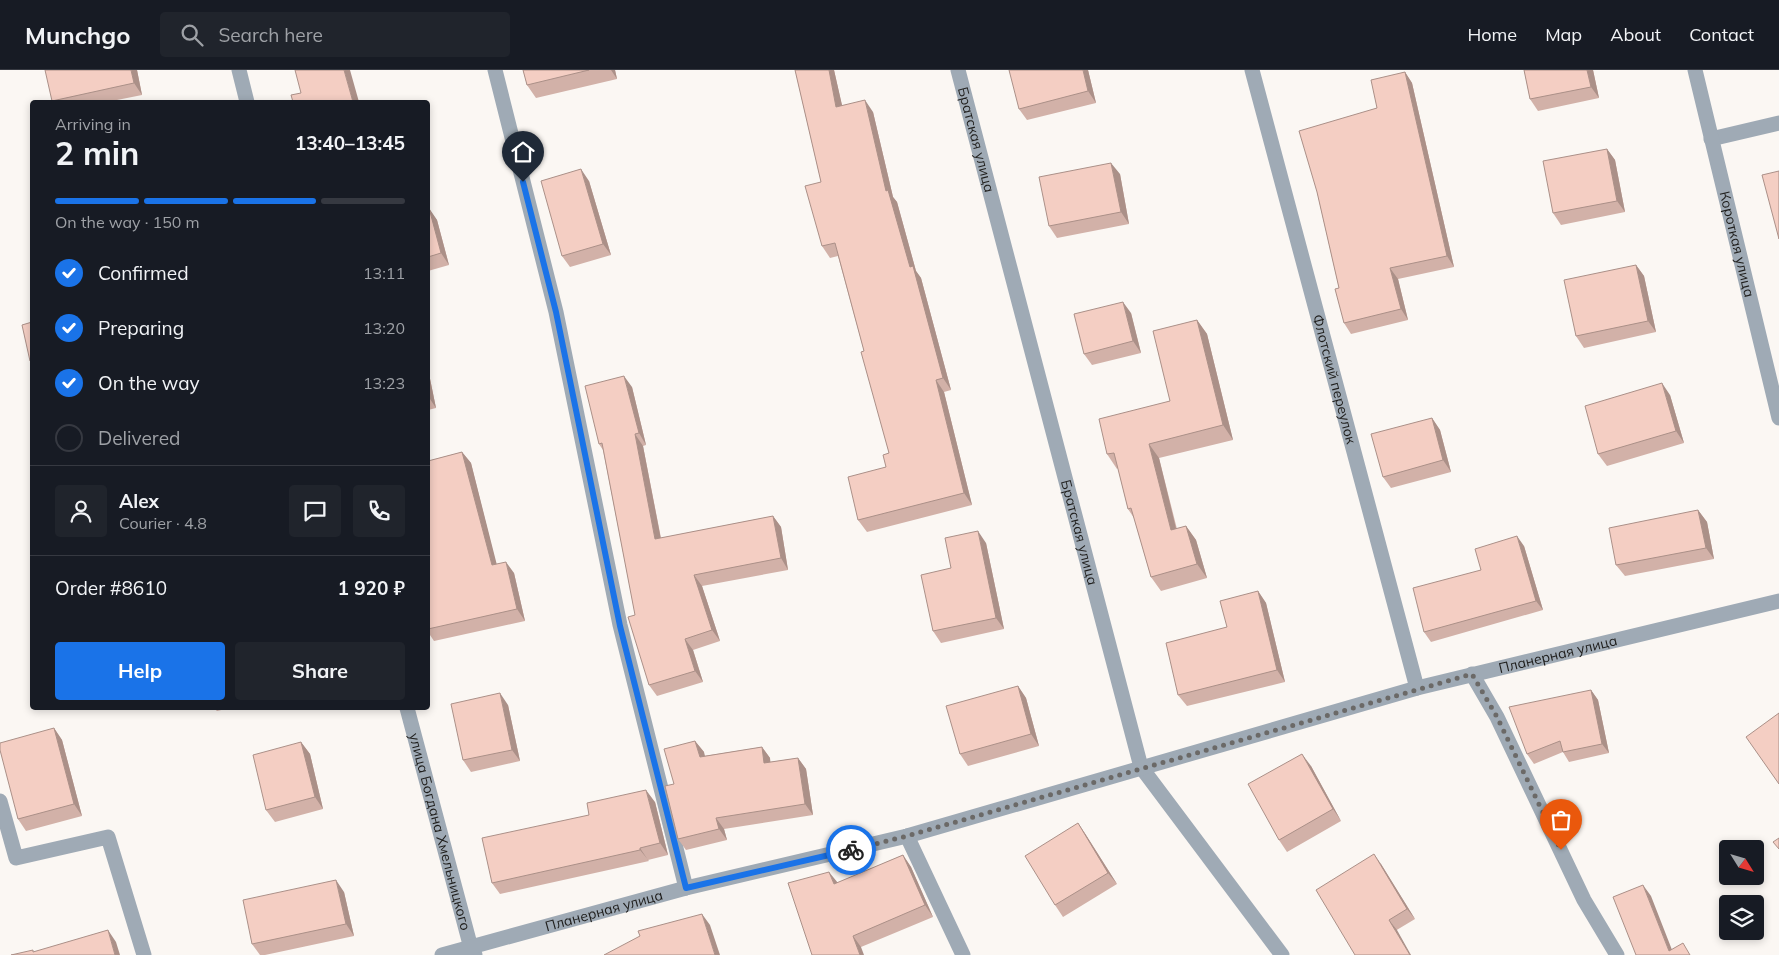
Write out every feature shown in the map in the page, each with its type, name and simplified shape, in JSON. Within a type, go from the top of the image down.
[{"type":"street","points":[[239,70],[246,100]]},
{"type":"street","points":[[495,70],[556,312],[620,626],[686,888]]},
{"type":"street","name":"Братская улица","points":[[958,70],[1142,767],[1282,955]]},
{"type":"street","name":"Флотский переулок","points":[[1252,70],[1417,688]]},
{"type":"street","name":"Короткая улица","points":[[1695,70],[1779,418]]},
{"type":"street","points":[[1711,139],[1779,123]]},
{"type":"street","name":"Планерная улица","points":[[442,955],[473,952],[686,888],[907,836],[1417,688],[1779,601]]},
{"type":"street","points":[[1472,674],[1497,717],[1584,900],[1617,955]]},
{"type":"street","name":"улица Богдана Хмельницкого","points":[[408,710],[473,952]]},
{"type":"street","points":[[0,800],[16,858],[108,837],[144,955]]},
{"type":"street","points":[[907,836],[963,955]]},
{"type":"building","points":[[45,70],[131,70],[134,83],[52,100]]},
{"type":"building","points":[[295,70],[344,70],[352,100],[292,100],[291,95],[301,93]]},
{"type":"building","points":[[523,70],[589,70],[527,85]]},
{"type":"building","points":[[795,70],[829,70],[836,107],[865,100],[886,191],[888,190],[910,267],[913,266],[943,378],[936,380],[964,493],[858,520],[848,477],[886,467],[883,455],[889,453],[861,352],[864,351],[835,243],[822,246],[805,186],[821,182]]},
{"type":"building","points":[[1009,70],[1083,70],[1088,91],[1019,109]]},
{"type":"building","points":[[1524,70],[1587,70],[1591,87],[1530,99]]},
{"type":"building","points":[[1405,72],[1447,256],[1390,268],[1401,309],[1344,323],[1335,289],[1339,288],[1317,192],[1299,131],[1377,108],[1371,80]]},
{"type":"building","points":[[1607,149],[1617,201],[1553,213],[1543,161]]},
{"type":"building","points":[[1111,163],[1121,212],[1049,226],[1039,177]]},
{"type":"building","points":[[581,169],[603,244],[562,256],[541,181]]},
{"type":"building","points":[[1779,171],[1779,239],[1762,175]]},
{"type":"building","points":[[430,212],[441,253],[430,256]]},
{"type":"building","points":[[1636,265],[1648,321],[1576,336],[1564,280]]},
{"type":"building","points":[[1123,302],[1133,341],[1084,354],[1074,314]]},
{"type":"building","points":[[1197,320],[1223,425],[1149,444],[1171,530],[1186,526],[1197,564],[1151,577],[1131,508],[1128,509],[1114,453],[1107,454],[1099,419],[1170,401],[1153,331]]},
{"type":"building","points":[[30,323],[30,361],[22,325]]},
{"type":"building","points":[[624,376],[639,433],[635,434],[655,539],[773,516],[781,558],[694,575],[712,630],[685,639],[695,671],[649,685],[628,617],[635,615],[602,443],[599,444],[585,386]]},
{"type":"building","points":[[1662,383],[1676,431],[1598,454],[1585,406]]},
{"type":"building","points":[[1432,418],[1443,460],[1383,477],[1371,434]]},
{"type":"building","points":[[462,452],[492,565],[506,562],[517,609],[430,629],[430,460]]},
{"type":"building","points":[[1698,510],[1706,548],[1616,565],[1609,528]]},
{"type":"building","points":[[978,531],[996,618],[933,631],[921,575],[951,568],[945,538]]},
{"type":"building","points":[[1517,536],[1536,601],[1424,632],[1413,588],[1481,570],[1475,549]]},
{"type":"building","points":[[1258,591],[1277,670],[1178,695],[1166,643],[1227,627],[1220,601]]},
{"type":"building","points":[[1018,686],[1031,734],[960,754],[946,706]]},
{"type":"building","points":[[1591,690],[1602,744],[1563,752],[1560,741],[1527,754],[1509,707]]},
{"type":"building","points":[[500,693],[512,750],[463,760],[451,704]]},
{"type":"building","points":[[1779,713],[1779,784],[1746,737]]},
{"type":"building","points":[[54,728],[74,804],[18,819],[0,750],[0,743]]},
{"type":"building","points":[[695,741],[700,757],[762,747],[764,763],[798,758],[805,804],[716,818],[719,829],[678,839],[665,786],[674,784],[664,749]]},
{"type":"building","points":[[301,742],[315,797],[266,810],[253,755]]},
{"type":"building","points":[[1302,754],[1333,809],[1279,840],[1248,784]]},
{"type":"building","points":[[646,790],[660,843],[640,848],[640,850],[492,883],[482,838],[589,815],[587,803]]},
{"type":"building","points":[[1078,823],[1108,873],[1055,905],[1025,856]]},
{"type":"building","points":[[1779,838],[1779,849],[1773,842]]},
{"type":"building","points":[[1374,854],[1407,909],[1389,920],[1410,955],[1355,955],[1316,890]]},
{"type":"building","points":[[903,855],[925,905],[853,936],[860,955],[812,955],[788,883],[829,872],[834,884]]},
{"type":"building","points":[[336,880],[346,924],[252,944],[243,900]]},
{"type":"building","points":[[1643,885],[1669,951],[1683,943],[1690,955],[1636,955],[1613,897]]},
{"type":"building","points":[[702,914],[715,955],[604,955],[640,936],[638,931]]},
{"type":"building","points":[[108,930],[115,955],[11,955],[33,950],[33,952]]},
{"type":"way so far","points":[[851,850],[907,836],[1417,688],[1472,674],[1497,717],[1561,850]]},
{"type":"route","points":[[523,182],[556,312],[620,626],[686,888],[851,850]]}]
